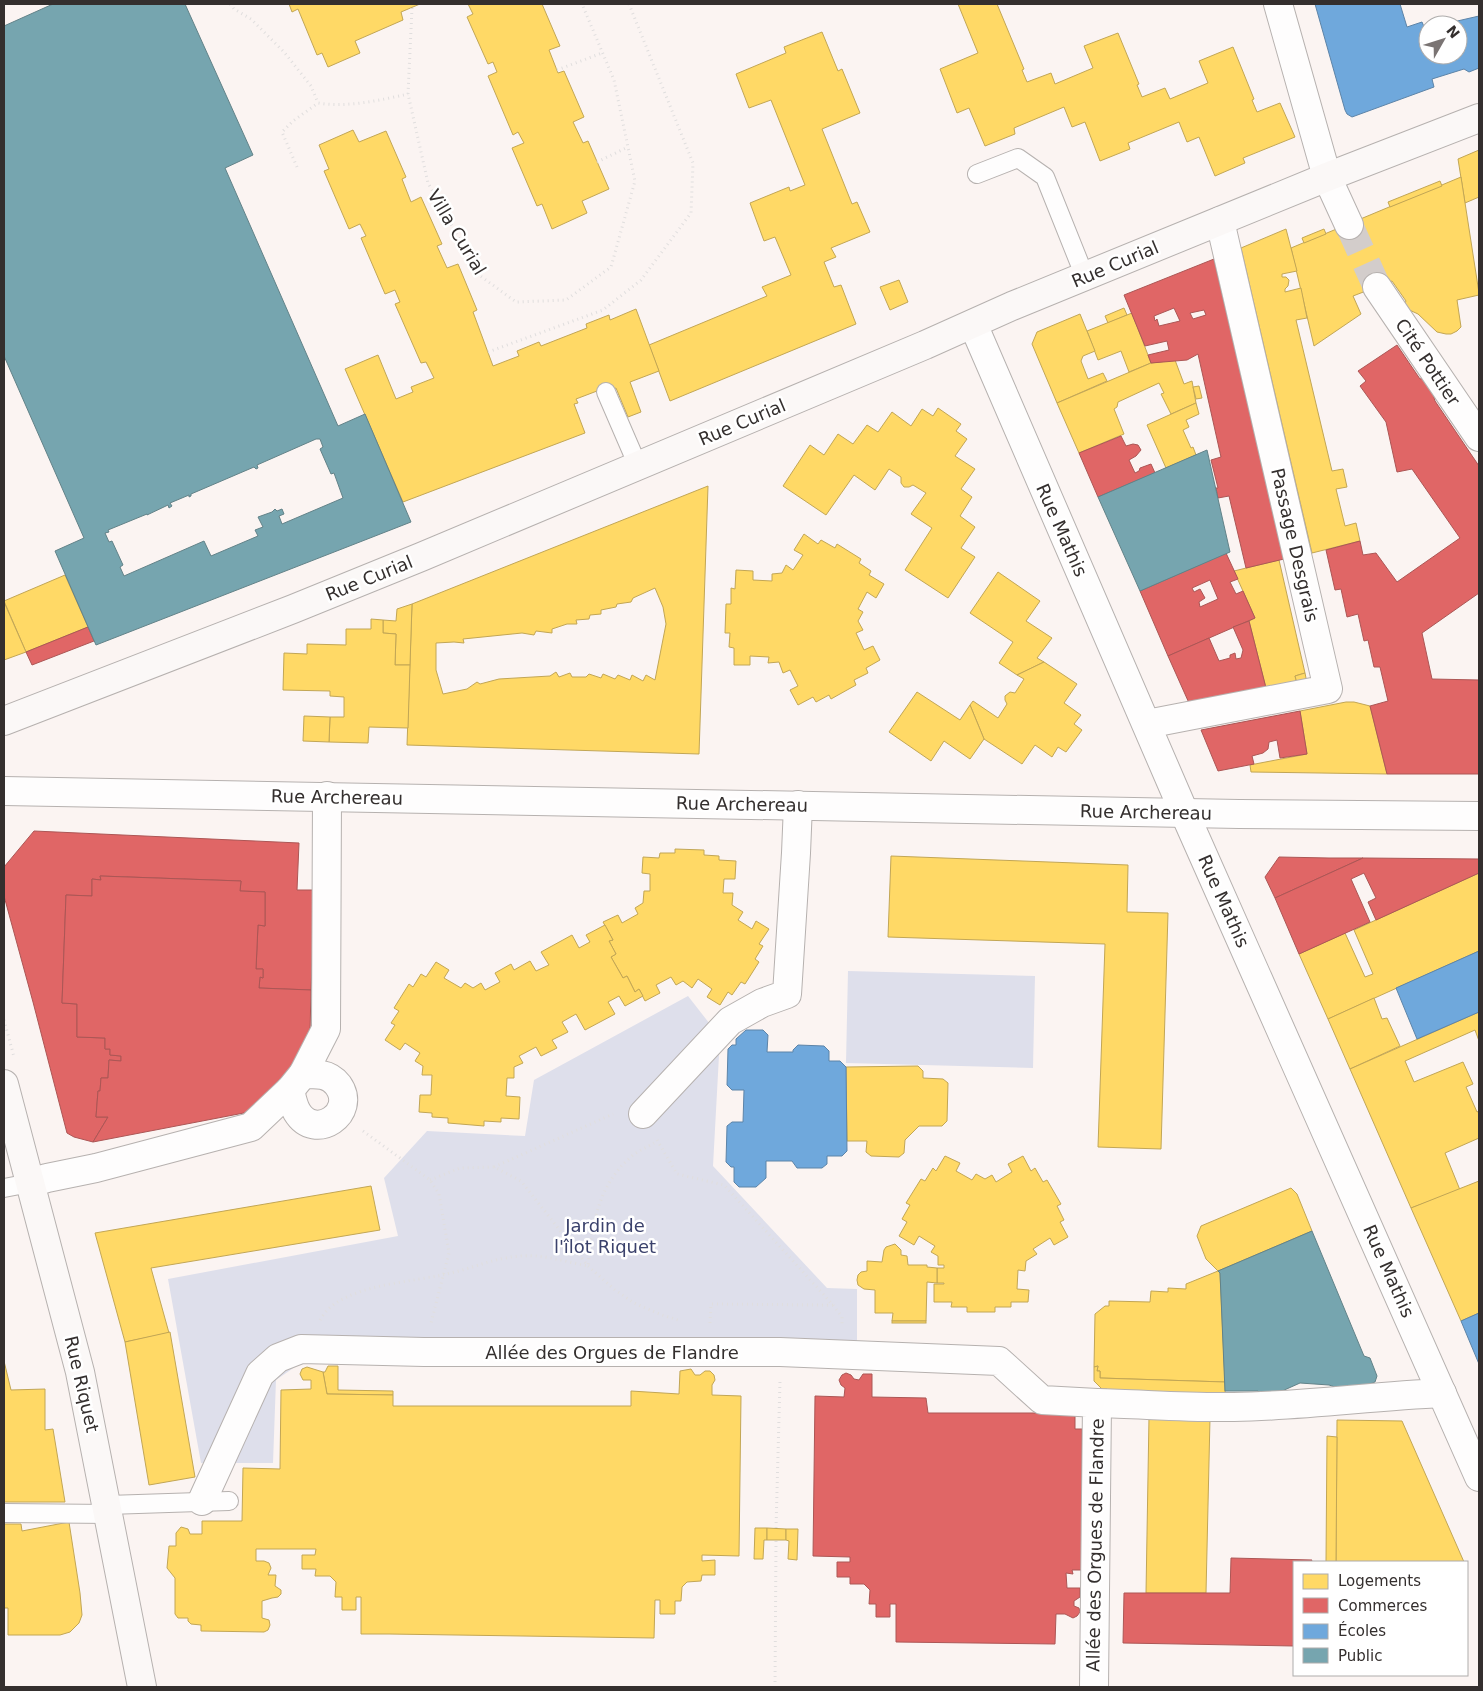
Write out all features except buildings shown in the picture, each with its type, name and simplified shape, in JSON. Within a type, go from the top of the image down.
[{"type":"street","points":[[1278,4],[1327,177],[1349,225]]},
{"type":"street","name":"Rue Curial","points":[[4,721],[311,602],[638,466],[1012,306],[1220,220],[1479,118]]},
{"type":"street","name":"Passage Desgrais","points":[[1146,724],[1328,689],[1220,220]]},
{"type":"street","name":"Cité Pottier","points":[[1377,287],[1479,437]]},
{"type":"street","name":"Rue Mathis","points":[[973,324],[1184,812],[1479,1477]]},
{"type":"street","name":"Rue Archereau","points":[[4,790],[1239,814],[1479,816]]},
{"type":"street","points":[[30,1183],[96,1168],[251,1127],[296,1082],[326,1029],[327,796]]},
{"type":"street","points":[[644,1114],[730,1021],[762,1003],[787,994],[798,805]]},
{"type":"street","points":[[322,1075],[336,1082],[341,1089],[343,1097],[340,1113],[334,1119],[319,1125],[310,1124],[303,1120],[294,1107],[296,1082],[322,1075]]},
{"type":"street","name":"Rue Riquet","points":[[4,1084],[80,1372],[109,1509],[142,1687]]},
{"type":"street","name":"Allée des Orgues de Flandre","points":[[216,1501],[260,1374],[278,1358],[301,1349],[424,1352],[780,1352],[999,1361],[1042,1400],[1097,1403],[1232,1407],[1442,1393]]},
{"type":"street","name":"Allée des Orgues de Flandre","points":[[1094,1687],[1097,1403]]},
{"type":"lane","points":[[977,174],[1018,158],[1045,177],[1085,277]]},
{"type":"lane","points":[[606,392],[638,466]]},
{"type":"lane","points":[[4,1188],[30,1183]]},
{"type":"lane","name":"Allée des Orgues de Flandre","points":[[4,1513],[109,1509],[216,1501]]},
{"type":"path","points":[[230,4],[234,9],[252,19],[284,52],[311,86],[318,103]]},
{"type":"path","name":"Villa Curial","points":[[412,8],[408,94],[428,183],[479,276],[516,302],[566,300],[611,266],[635,181],[614,80],[582,4]]},
{"type":"path","points":[[488,352],[603,310],[641,280],[691,213],[693,163],[629,4]]},
{"type":"path","points":[[557,70],[602,52]]},
{"type":"path","points":[[298,167],[282,132],[293,121],[318,103],[328,105],[376,101],[408,94]]},
{"type":"path","points":[[597,162],[628,147]]},
{"type":"path","points":[[430,1180],[460,1168],[494,1167],[622,1110],[644,1114],[677,1174],[724,1185],[833,1305],[842,1317],[844,1354]]},
{"type":"path","points":[[340,1113],[430,1180],[439,1194],[450,1253],[424,1352]]},
{"type":"path","points":[[588,1266],[592,1234],[599,1203],[610,1178],[632,1156],[658,1141]]},
{"type":"path","points":[[494,1167],[521,1181],[588,1266],[615,1290],[634,1303],[679,1320]]},
{"type":"path","points":[[310,1349],[316,1328],[322,1317],[332,1306],[349,1295],[385,1285],[444,1275],[502,1258],[522,1256],[548,1258],[588,1266]]},
{"type":"path","points":[[710,1352],[710,1304],[833,1305]]},
{"type":"path","points":[[776,1528],[780,1352]]},
{"type":"path","points":[[775,1687],[776,1540]]},
{"type":"green space","points":[[848,971],[1035,976],[1033,1068],[846,1063]]},
{"type":"green space","name":"Jardin de l'îlot Riquet","points":[[688,996],[720,1037],[713,1166],[827,1288],[857,1289],[857,1346],[305,1360],[276,1380],[273,1463],[201,1463],[168,1279],[398,1236],[384,1178],[427,1131],[525,1136],[534,1080]]},
{"type":"tunnel","points":[[1349,225],[1377,287]]}]
